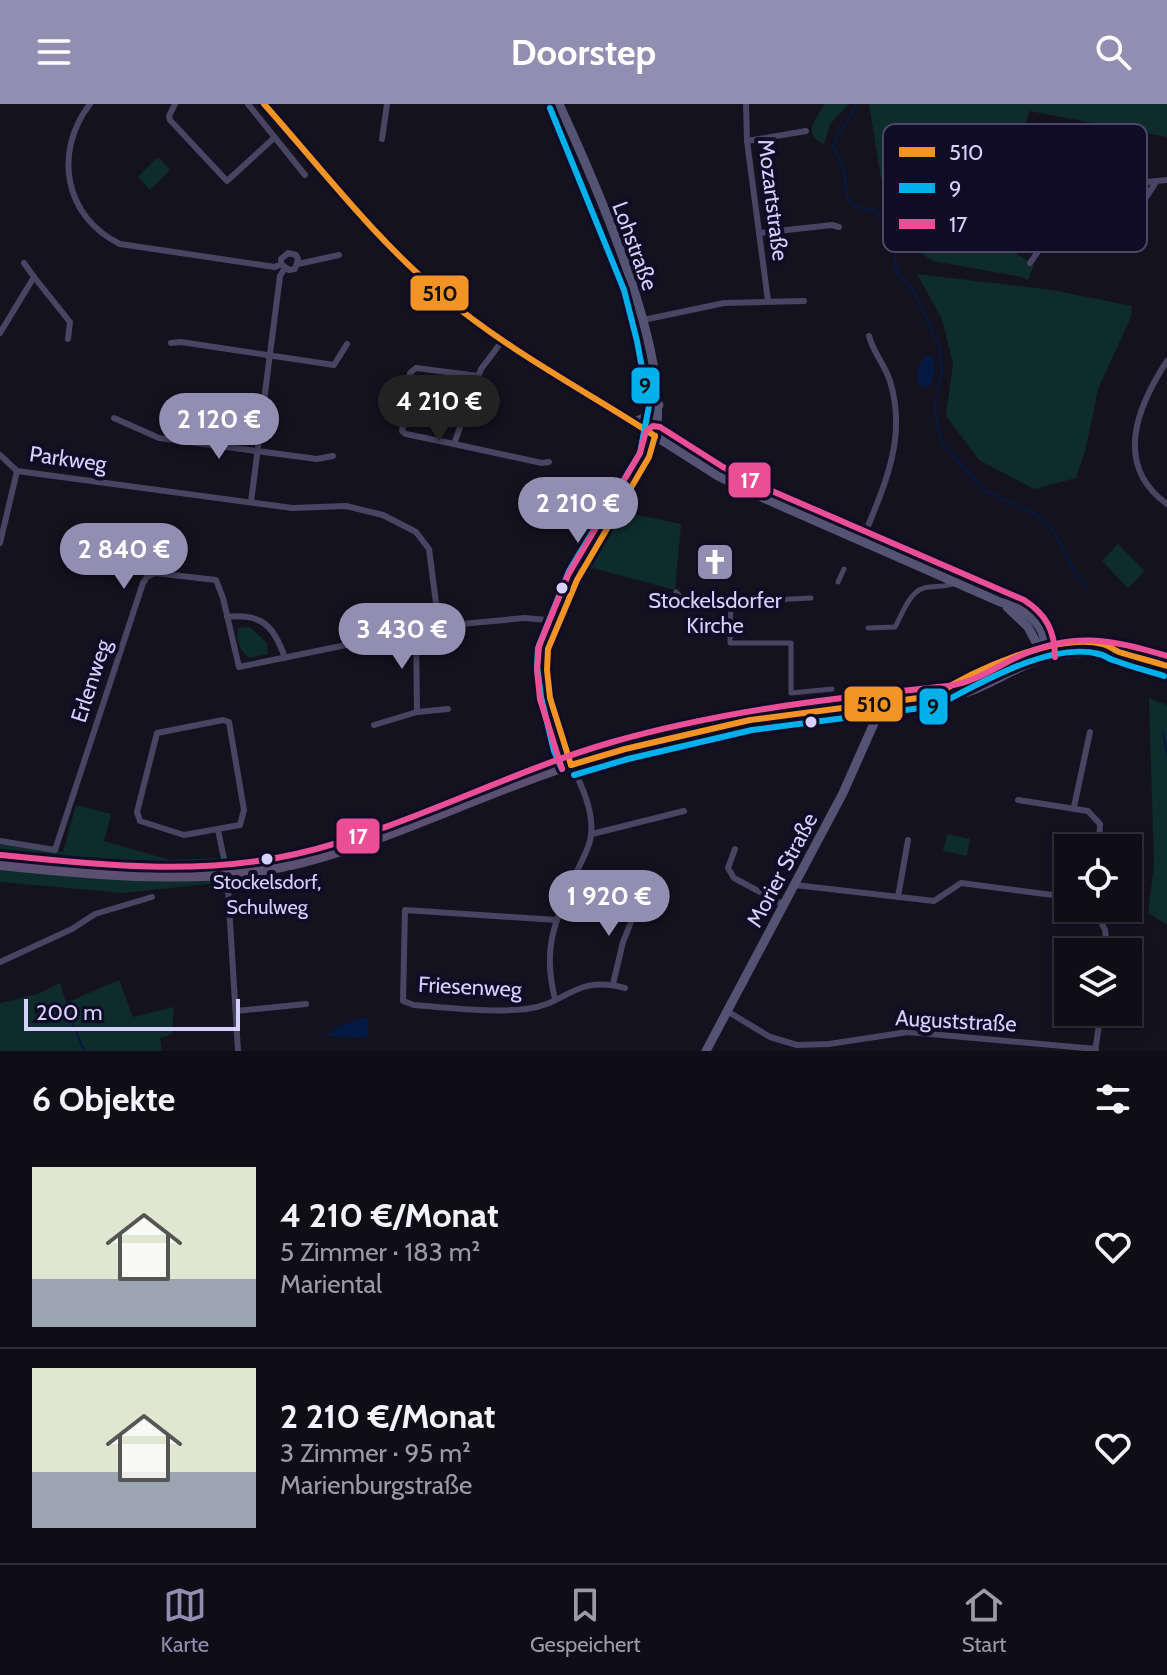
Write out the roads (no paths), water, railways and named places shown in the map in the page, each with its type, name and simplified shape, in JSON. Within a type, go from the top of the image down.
[{"type":"main road","name":"Lohstraße","points":[[561,105],[643,320],[659,405],[655,436]]},
{"type":"main road","points":[[634,422],[647,417],[659,405]]},
{"type":"main road","points":[[655,436],[728,481],[1000,602],[1028,627],[1043,650]]},
{"type":"main road","points":[[0,865],[96,875],[227,873],[270,869],[349,849],[571,765],[625,749],[750,720],[934,696],[948,697],[967,692],[1043,650],[1068,641],[1093,642],[1167,666]]},
{"type":"main road","name":"Morier Straße","points":[[706,1051],[843,793],[883,703]]},
{"type":"street","points":[[90,104],[77,126],[67,167],[78,203],[88,221],[102,235],[120,244],[275,267],[283,266],[295,269],[298,259],[292,253],[284,255],[283,266],[280,276],[251,502]]},
{"type":"street","points":[[175,104],[170,120],[227,181],[274,138]]},
{"type":"street","points":[[248,104],[305,175]]},
{"type":"street","points":[[264,104],[398,256],[445,298],[503,340],[655,436],[649,457],[582,568],[548,651],[551,695],[563,748],[591,814],[592,834],[557,920],[548,956],[555,999]]},
{"type":"street","points":[[382,139],[387,104]]},
{"type":"street","name":"Mozartstraße","points":[[746,104],[747,141],[768,301]]},
{"type":"street","points":[[747,141],[806,131]]},
{"type":"street","points":[[1147,180],[1167,180]]},
{"type":"street","points":[[1147,195],[1156,182]]},
{"type":"street","points":[[759,233],[832,225],[839,227]]},
{"type":"street","points":[[1030,263],[1038,252]]},
{"type":"street","points":[[298,264],[339,255]]},
{"type":"street","points":[[24,263],[70,322],[68,339]]},
{"type":"street","points":[[0,333],[34,277]]},
{"type":"street","points":[[643,320],[715,304],[804,301]]},
{"type":"street","points":[[862,541],[887,483],[896,428],[891,384],[869,336]]},
{"type":"street","points":[[454,444],[478,376],[503,340]]},
{"type":"street","points":[[171,343],[271,354],[334,365],[347,344]]},
{"type":"street","points":[[1167,361],[1146,398],[1136,425],[1134,449],[1140,475],[1156,496],[1167,504]]},
{"type":"street","points":[[478,376],[416,368],[410,373],[402,431],[542,463],[549,462]]},
{"type":"street","points":[[114,418],[159,438],[317,459],[333,456]]},
{"type":"street","name":"Parkweg","points":[[0,455],[17,471],[292,508],[361,508],[406,525],[429,549],[439,626]]},
{"type":"street","points":[[0,543],[17,471]]},
{"type":"street","points":[[838,582],[844,569]]},
{"type":"street","name":"Erlenweg","points":[[0,841],[55,850],[147,577],[155,573],[216,580],[239,667],[285,658]]},
{"type":"street","points":[[868,628],[895,627],[914,593],[925,587],[943,588],[956,583]]},
{"type":"street","points":[[676,592],[684,600],[731,602],[811,598]]},
{"type":"street","points":[[731,602],[730,643],[791,643],[791,693],[832,689]]},
{"type":"street","points":[[227,617],[242,615],[262,621],[277,636],[285,658],[439,626],[525,618],[558,621]]},
{"type":"street","points":[[416,631],[417,712]]},
{"type":"street","points":[[374,725],[417,712],[448,709]]},
{"type":"street","points":[[214,721],[229,722],[244,810],[240,825],[218,830],[184,835],[140,821],[137,812],[157,733],[214,721]]},
{"type":"street","points":[[1074,807],[1090,732]]},
{"type":"street","points":[[1018,800],[1088,811],[1100,824],[1100,834]]},
{"type":"street","points":[[592,834],[684,811]]},
{"type":"street","points":[[218,830],[227,873],[238,1051]]},
{"type":"street","points":[[898,897],[908,840]]},
{"type":"street","points":[[735,849],[728,868],[734,878],[784,905]]},
{"type":"street","points":[[795,885],[934,901],[961,883],[1054,895]]},
{"type":"street","points":[[0,962],[72,929],[95,914],[152,897]]},
{"type":"street","points":[[613,984],[623,942],[639,902]]},
{"type":"street","name":"Friesenweg","points":[[557,920],[405,910],[403,1001],[414,1005],[514,1010],[530,1009],[586,985],[613,984],[625,988]]},
{"type":"street","points":[[236,1011],[306,1004]]},
{"type":"street","name":"Auguststraße","points":[[727,1011],[770,1037],[797,1045],[829,1044],[908,1032],[1095,1050]]},
{"type":"street","points":[[1095,1050],[1099,1026]]},
{"type":"water","points":[[927,355],[933,356],[935,370],[930,385],[922,388],[918,371]]},
{"type":"water","points":[[368,1018],[368,1036],[327,1036],[338,1027]]},
{"type":"waterway","points":[[855,104],[852,115],[833,145],[844,171],[848,199],[856,207],[875,211],[883,218]]},
{"type":"waterway","points":[[896,252],[898,274],[915,293],[939,347],[942,370],[937,391]]},
{"type":"waterway","points":[[936,398],[935,414],[942,443],[984,490],[1037,515],[1055,533],[1086,587]]},
{"type":"waterway","points":[[1163,732],[1167,755]]},
{"type":"waterway","points":[[67,1009],[84,1051]]},
{"type":"place","name":"Stockelsdorfer Kirche","points":[[715,562]]},
{"type":"place","name":"Stockelsdorf, Schulweg","points":[[267,859]]}]
